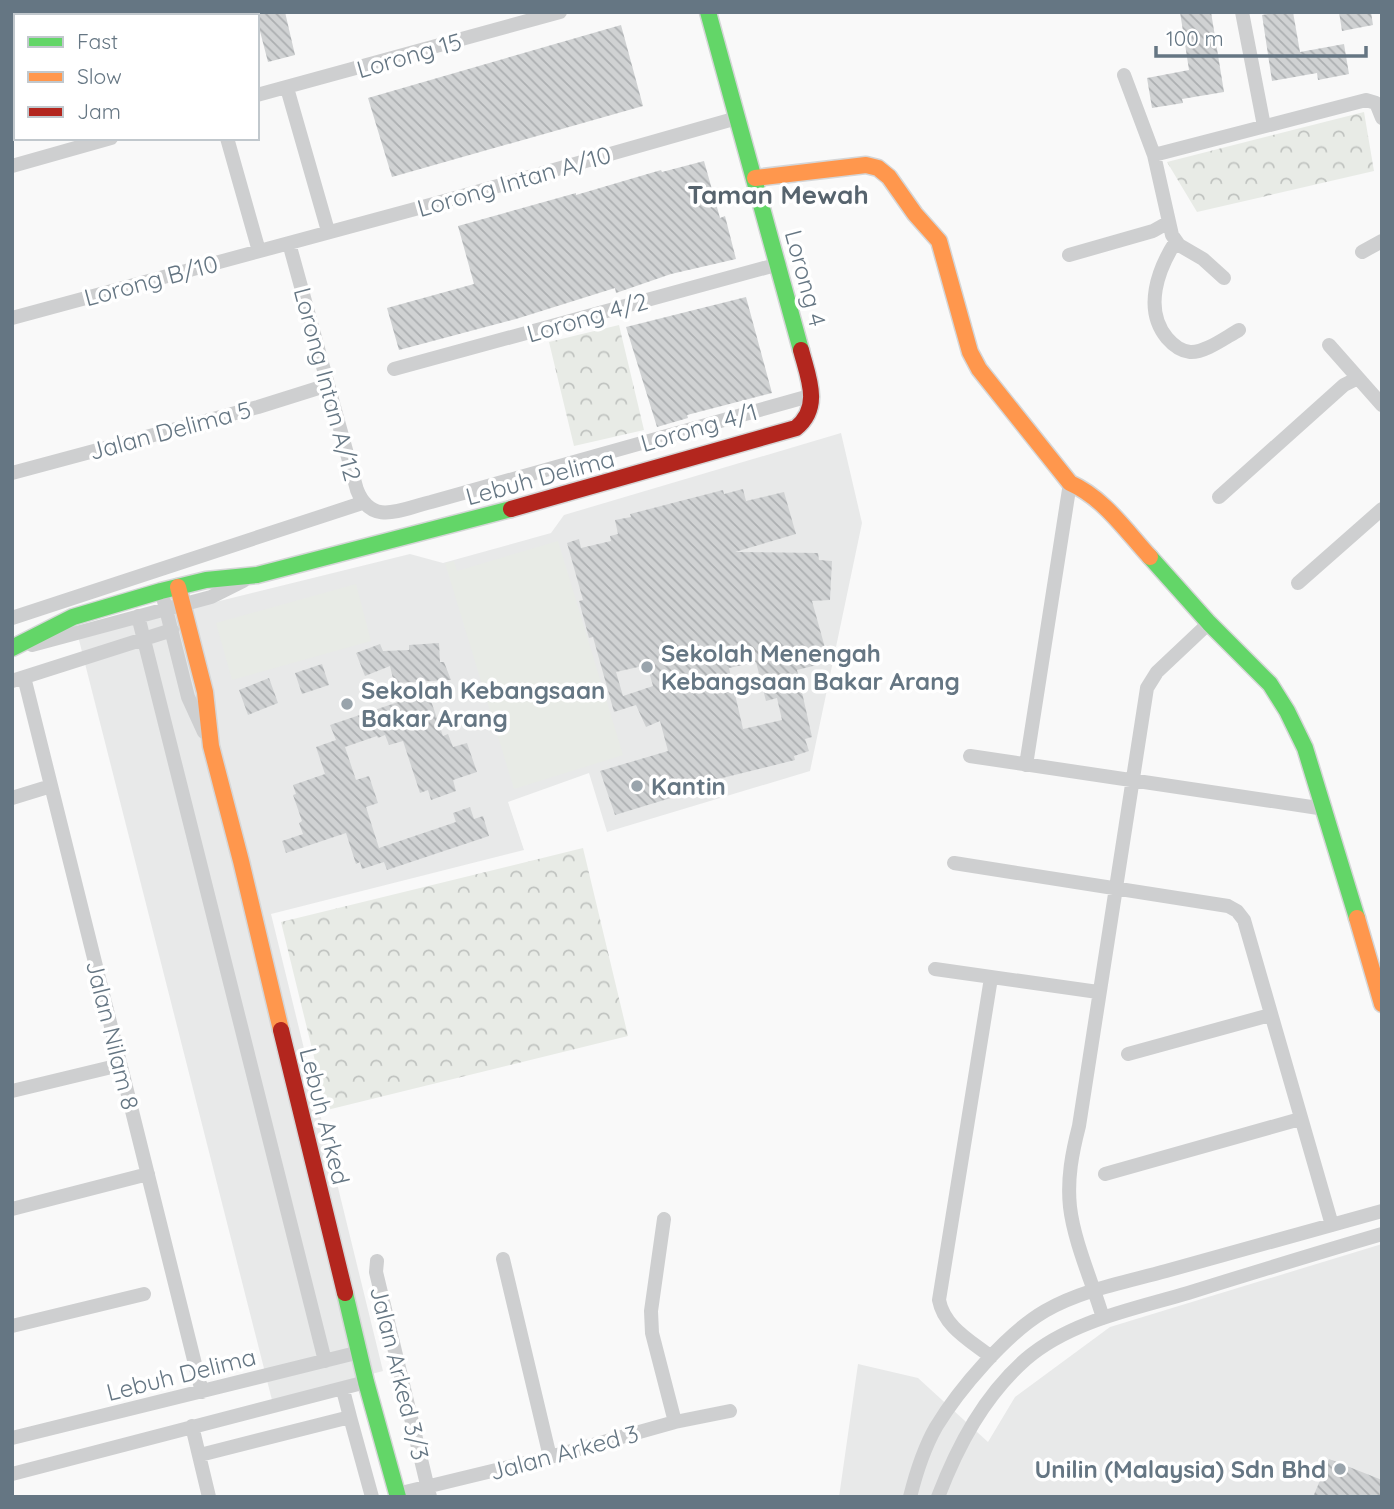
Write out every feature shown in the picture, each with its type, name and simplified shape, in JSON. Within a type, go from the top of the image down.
[{"type":"street","name":"Lorong 15","points":[[259,95],[560,12]]},
{"type":"street","name":"Lorong 4","points":[[708,12],[813,395]]},
{"type":"street","points":[[1242,12],[1264,126]]},
{"type":"street","points":[[1124,75],[1154,155],[1172,235],[1224,278]]},
{"type":"street","points":[[288,88],[328,232]]},
{"type":"street","points":[[1154,155],[1366,100],[1376,103],[1382,118]]},
{"type":"street","name":"Lorong Intan A/10","points":[[289,243],[737,118]]},
{"type":"street","points":[[12,166],[104,140]]},
{"type":"street","points":[[228,140],[260,250]]},
{"type":"street","points":[[755,178],[866,165],[878,168],[939,241],[963,335],[979,369],[1070,483],[1086,490],[1108,510],[1209,623],[1269,684],[1287,711],[1305,748],[1325,808],[1382,1004]]},
{"type":"street","points":[[1069,255],[1153,231],[1169,222]]},
{"type":"street","points":[[1176,241],[1156,285],[1154,304],[1162,331],[1180,349],[1192,352],[1240,330]]},
{"type":"street","points":[[1362,252],[1382,241]]},
{"type":"street","name":"Lorong B/10","points":[[12,318],[289,243]]},
{"type":"street","name":"Lorong Intan A/12","points":[[289,243],[362,503],[371,511],[381,513]]},
{"type":"street","name":"Lorong 4/2","points":[[394,369],[779,264]]},
{"type":"street","points":[[1329,345],[1382,405]]},
{"type":"street","points":[[1219,497],[1344,385],[1358,378]]},
{"type":"street","name":"Jalan Delima 5","points":[[12,473],[258,407],[328,385]]},
{"type":"street","name":"Lorong 4/1","points":[[381,513],[431,502],[813,395]]},
{"type":"street","name":"Lebuh Delima","points":[[12,649],[73,617],[178,587],[206,580],[257,575],[509,510],[796,428],[806,420],[813,395]]},
{"type":"street","points":[[1026,765],[1070,483]]},
{"type":"street","points":[[12,618],[362,503]]},
{"type":"street","points":[[1298,583],[1382,509]]},
{"type":"street","name":"Lebuh Delima","points":[[12,649],[211,597],[257,575]]},
{"type":"street","name":"Lebuh Arked","points":[[178,587],[205,692],[211,746],[242,861],[304,1131],[366,1382],[398,1495]]},
{"type":"street","name":"Lebuh Arked","points":[[162,592],[188,697],[211,746]]},
{"type":"street","points":[[138,616],[326,1361]]},
{"type":"street","points":[[1103,1318],[1074,1226],[1069,1196],[1070,1161],[1079,1126],[1147,688],[1151,680],[1209,623]]},
{"type":"street","points":[[18,679],[172,630]]},
{"type":"street","name":"Jalan Nilam 8","points":[[18,679],[51,786],[202,1392]]},
{"type":"street","points":[[970,756],[1325,808]]},
{"type":"street","points":[[12,798],[51,786]]},
{"type":"street","points":[[954,863],[1228,906],[1237,911],[1244,920],[1332,1225]]},
{"type":"street","points":[[935,969],[1098,992]]},
{"type":"street","points":[[991,978],[939,1300],[948,1323],[991,1357]]},
{"type":"street","points":[[1128,1054],[1270,1015]]},
{"type":"street","points":[[12,1091],[120,1065]]},
{"type":"street","points":[[1105,1174],[1300,1119]]},
{"type":"street","points":[[12,1209],[148,1174]]},
{"type":"street","points":[[910,1497],[935,1428],[991,1357],[1026,1323],[1045,1310],[1095,1290],[1382,1211]]},
{"type":"street","points":[[664,1219],[651,1311],[652,1333],[675,1422]]},
{"type":"street","points":[[938,1497],[964,1436],[1002,1383],[1027,1358],[1053,1339],[1103,1318],[1382,1234]]},
{"type":"street","points":[[503,1259],[550,1457]]},
{"type":"street","name":"Jalan Arked 3/3","points":[[377,1261],[376,1272],[428,1491]]},
{"type":"street","points":[[12,1326],[144,1294]]},
{"type":"street","name":"Lebuh Delima","points":[[12,1438],[360,1352]]},
{"type":"street","points":[[12,1474],[366,1382]]},
{"type":"street","points":[[343,1390],[372,1497]]},
{"type":"street","name":"Jalan Arked 3","points":[[398,1495],[428,1491],[675,1422],[730,1411]]},
{"type":"street","points":[[200,1455],[350,1417]]},
{"type":"street","points":[[192,1426],[209,1497]]},
{"type":"shaded area","points":[[841,433],[862,523],[810,771],[607,832],[589,773],[508,802],[524,850],[271,914],[383,1371],[272,1400],[78,636],[410,554],[443,563],[551,533],[564,515]]},
{"type":"shaded area","points":[[1382,1244],[1382,1497],[839,1497],[858,1364],[918,1378],[988,1442],[1015,1397],[1110,1327]]},
{"type":"green space","points":[[1364,112],[1374,171],[1197,212],[1167,162]]},
{"type":"green space","points":[[619,325],[644,430],[574,446],[549,342]]},
{"type":"green space","points":[[558,541],[623,755],[514,789],[445,563],[454,561],[457,571]]},
{"type":"green space","points":[[356,584],[371,641],[232,680],[216,623]]},
{"type":"green space","points":[[583,848],[628,1036],[327,1110],[281,922]]},
{"type":"building","points":[[285,12],[295,55],[268,62],[259,27],[259,14],[256,14]]},
{"type":"building","points":[[1180,12],[1211,12],[1224,92],[1182,99],[1183,103],[1152,108],[1147,78],[1189,70]]},
{"type":"building","points":[[1293,12],[1300,52],[1344,44],[1349,74],[1318,80],[1317,73],[1272,81],[1262,15]]},
{"type":"building","points":[[1339,12],[1371,12],[1373,25],[1342,31]]},
{"type":"building","points":[[621,25],[643,106],[392,177],[368,98]]},
{"type":"building","points":[[704,161],[720,218],[725,216],[736,259],[671,274],[616,293],[615,288],[516,319],[399,350],[387,308],[474,284],[458,226],[661,170],[662,172]]},
{"type":"building","points":[[746,297],[772,393],[687,415],[688,418],[657,427],[626,327]]},
{"type":"building","points":[[743,489],[746,501],[784,492],[796,534],[735,552],[818,553],[819,560],[832,561],[830,600],[812,601],[829,662],[797,670],[812,737],[805,739],[809,751],[794,756],[795,760],[698,784],[697,779],[671,785],[674,797],[615,815],[600,771],[668,751],[660,721],[646,727],[636,705],[614,712],[593,637],[589,638],[579,601],[583,600],[567,543],[579,539],[581,548],[611,541],[610,536],[618,534],[615,520],[723,490],[724,494]],"holes":[[[756,662],[766,701],[777,698],[782,720],[743,729],[729,668]],[[647,665],[653,686],[623,696],[616,672]]]},
{"type":"building","points":[[439,643],[440,662],[444,662],[451,680],[394,683],[390,666],[365,676],[356,653],[380,644],[383,651],[409,650],[409,645]]},
{"type":"building","points":[[322,664],[329,685],[302,694],[295,673]]},
{"type":"building","points":[[269,678],[278,703],[248,715],[239,690]]},
{"type":"building","points":[[428,692],[443,736],[448,734],[453,747],[467,743],[477,772],[453,780],[456,791],[431,800],[428,790],[420,793],[403,741],[389,745],[385,735],[345,747],[356,780],[369,776],[378,803],[366,807],[379,848],[456,822],[453,813],[470,807],[474,819],[483,816],[489,836],[387,870],[384,862],[362,869],[360,862],[356,864],[346,833],[286,853],[282,841],[303,834],[293,785],[325,774],[316,747],[336,740],[330,725]]},
{"type":"building","name":"Unilin (Malaysia) Sdn Bhd","points":[[1329,1459],[1382,1480],[1382,1497],[1313,1497]]},
{"type":"traffic: fast","points":[[708,12],[801,350]]},
{"type":"traffic: fast","points":[[12,648],[73,617],[161,591],[206,580],[257,575],[511,509]]},
{"type":"traffic: fast","points":[[1150,557],[1209,623],[1270,684],[1287,711],[1305,748],[1357,918]]},
{"type":"traffic: fast","points":[[345,1293],[398,1497]]},
{"type":"traffic: slow","points":[[755,178],[866,165],[878,168],[889,177],[915,214],[939,241],[970,352],[979,369],[1070,483],[1104,506],[1150,557]]},
{"type":"traffic: slow","points":[[178,587],[205,692],[211,746],[281,1030]]},
{"type":"traffic: slow","points":[[1357,918],[1382,1004]]},
{"type":"traffic: jam","points":[[511,509],[796,428],[804,420],[811,401],[801,350]]},
{"type":"traffic: jam","points":[[281,1030],[345,1293]]},
{"type":"place","name":"Sekolah Menengah Kebangsaan Bakar Arang","points":[[647,667]]},
{"type":"place","name":"Sekolah Kebangsaan Bakar Arang","points":[[347,704]]},
{"type":"place","name":"Kantin","points":[[637,786]]},
{"type":"place","name":"Unilin (Malaysia) Sdn Bhd","points":[[1340,1469]]},
{"type":"district","name":"Taman Mewah","points":[[778,194]]}]
